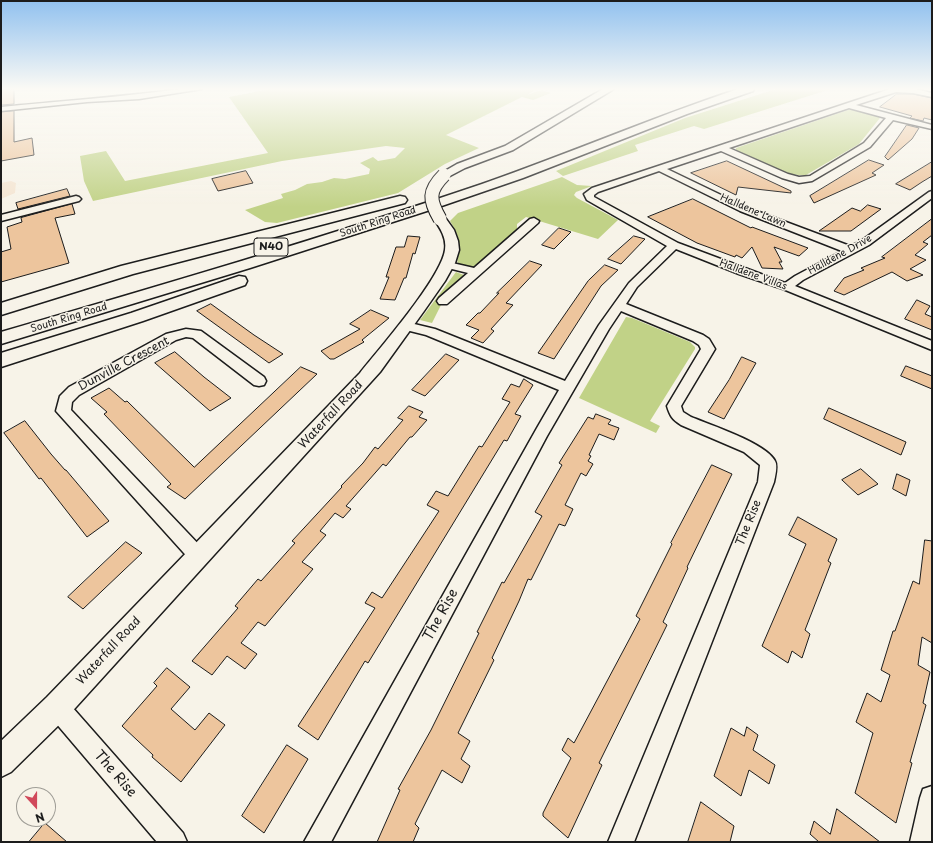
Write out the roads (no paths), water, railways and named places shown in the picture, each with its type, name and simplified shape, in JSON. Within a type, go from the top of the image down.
[{"type":"highway","name":"South Ring Road","points":[[1,329],[154,284],[330,229],[462,185],[618,128]]},
{"type":"highway","name":"South Ring Road","points":[[1,338],[202,278],[636,128]]},
{"type":"highway","points":[[1,360],[137,317],[316,253],[539,157]]},
{"type":"highway","points":[[1,309],[127,270],[414,195],[461,181]]},
{"type":"street","name":"Waterfall Road","points":[[1,762],[57,707],[366,377],[406,326],[448,265],[452,249],[449,231],[432,206],[431,193],[435,184],[444,175],[461,166],[509,148],[543,128]]},
{"type":"street","points":[[659,168],[782,128]]},
{"type":"street","points":[[722,148],[785,176],[799,180],[812,178],[867,145],[881,128]]},
{"type":"street","name":"Halldene Villas","points":[[659,168],[595,190],[589,194],[590,198],[674,245],[743,272],[787,287],[932,346]]},
{"type":"street","name":"Halldene Lawn","points":[[659,168],[744,209],[850,250]]},
{"type":"street","name":"Halldene Drive","points":[[787,287],[799,278],[865,243],[932,194]]},
{"type":"street","points":[[1,218],[76,199]]},
{"type":"street","points":[[443,301],[534,221]]},
{"type":"street","name":"The Rise","points":[[317,842],[538,439],[603,328],[619,304],[641,276],[674,245]]},
{"type":"street","points":[[448,265],[477,272]]},
{"type":"street","name":"The Rise","points":[[619,304],[698,338],[704,342],[708,348],[674,406],[677,414],[686,421],[750,448],[768,463],[766,482],[621,842]]},
{"type":"street","points":[[406,326],[430,332],[568,388]]},
{"type":"street","name":"Dunville Crescent","points":[[198,556],[63,410],[65,400],[74,390],[171,338],[186,333],[196,334],[259,380]]},
{"type":"street","name":"The Rise","points":[[57,707],[174,842]]},
{"type":"street","points":[[923,842],[932,798]]}]
